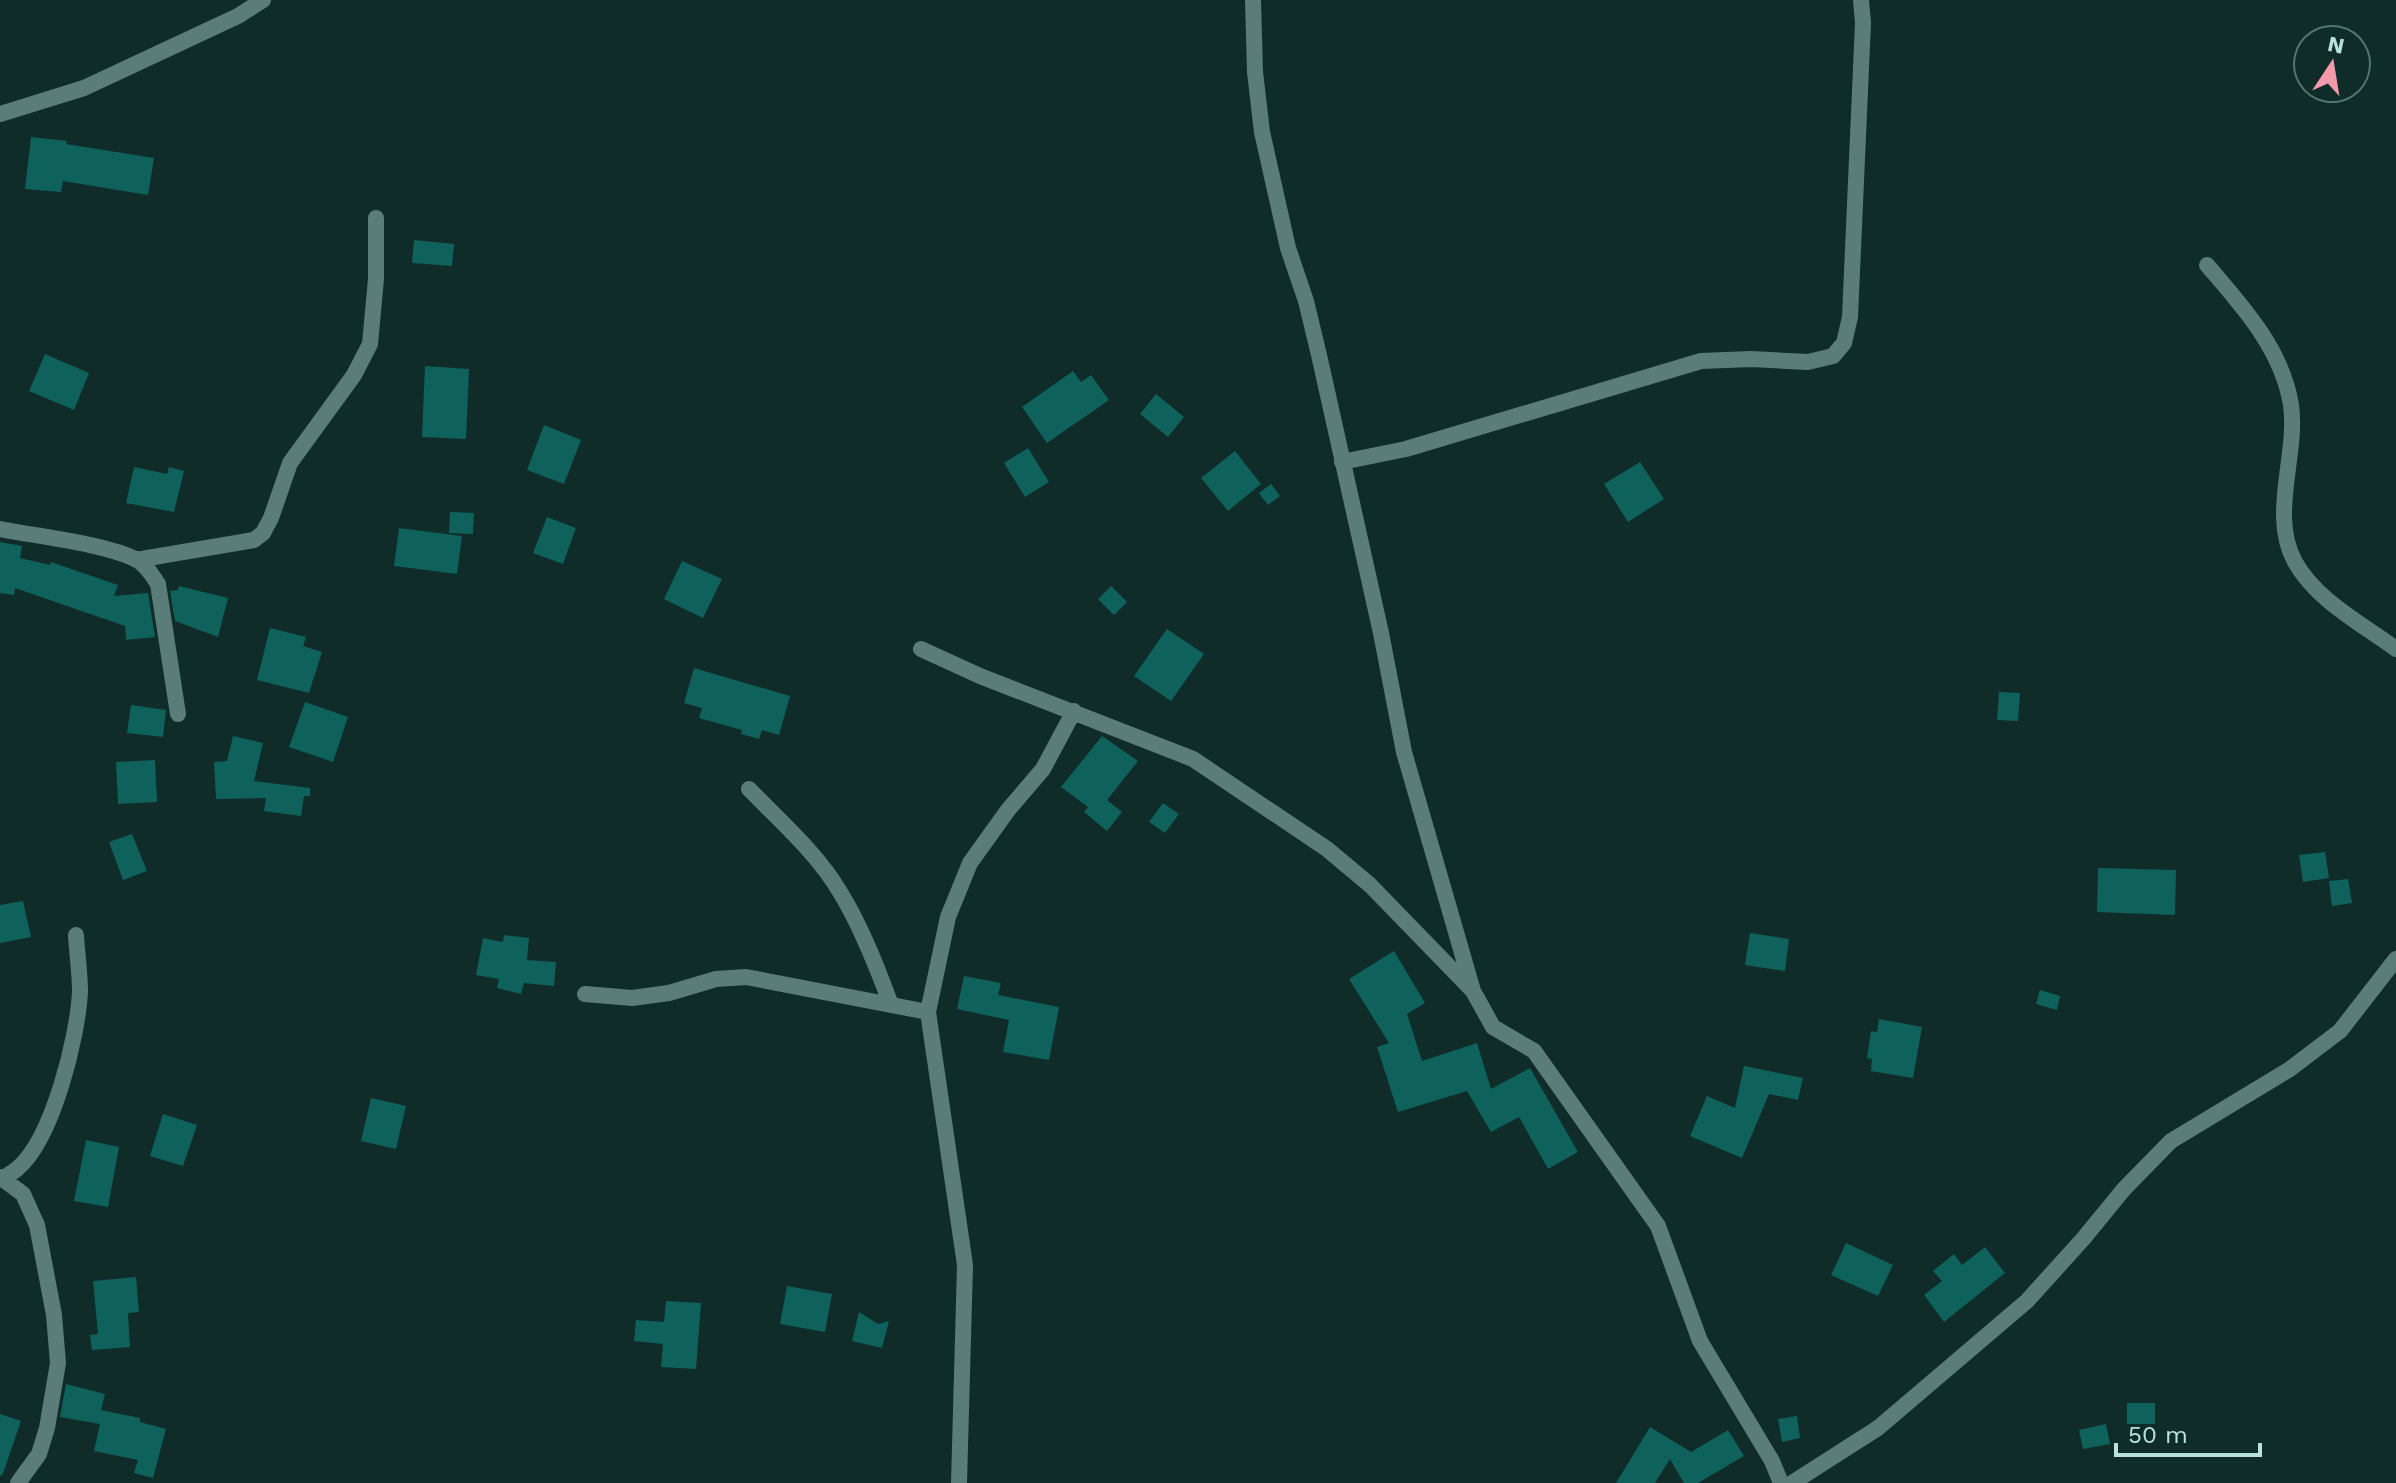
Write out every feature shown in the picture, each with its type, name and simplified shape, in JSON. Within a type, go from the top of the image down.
[{"type":"street","points":[[0,114],[84,88],[238,16],[263,0]]},
{"type":"street","points":[[1253,0],[1255,72],[1262,132],[1288,248],[1306,301],[1381,633],[1404,752],[1473,991],[1493,1027],[1534,1051],[1658,1226],[1700,1341],[1772,1461],[1781,1483]]},
{"type":"street","points":[[1342,462],[1406,449],[1701,361],[1751,359],[1808,362],[1833,356],[1844,343],[1850,317],[1863,23],[1861,0]]},
{"type":"street","points":[[136,560],[254,540],[263,533],[290,463],[354,375],[370,344],[376,279],[376,218]]},
{"type":"street","points":[[2207,265],[2253,319],[2277,360],[2291,405],[2291,456],[2284,515],[2294,561],[2315,590],[2396,649]]},
{"type":"street","points":[[0,529],[104,550],[136,560],[148,569],[158,584],[178,714]]},
{"type":"street","points":[[921,649],[980,676],[1193,759],[1327,849],[1370,885],[1473,991]]},
{"type":"street","points":[[959,1483],[965,1265],[928,1012],[948,917],[970,863],[1008,810],[1043,769],[1074,711]]},
{"type":"street","points":[[749,789],[800,842],[839,890],[876,964],[891,1005]]},
{"type":"street","points":[[18,1483],[39,1454],[47,1428],[58,1363],[54,1315],[37,1225],[23,1194],[1,1177],[19,1167],[44,1131],[62,1083],[77,1026],[80,987],[76,935]]},
{"type":"street","points":[[1792,1483],[1878,1428],[2027,1301],[2124,1189],[2171,1141],[2290,1069],[2340,1031],[2396,959]]},
{"type":"street","points":[[585,994],[632,998],[669,993],[716,979],[746,977],[928,1012]]},
{"type":"building","points":[[31,137],[154,158],[148,195],[63,181],[61,192],[25,189]]},
{"type":"building","points":[[414,240],[454,244],[452,266],[412,263]]},
{"type":"building","points":[[45,354],[89,373],[74,410],[29,391]]},
{"type":"building","points":[[425,366],[469,369],[466,439],[422,437]]},
{"type":"building","points":[[1073,371],[1081,382],[1091,375],[1109,400],[1047,443],[1022,407]]},
{"type":"building","points":[[1156,394],[1184,417],[1168,437],[1140,414]]},
{"type":"building","points":[[544,425],[581,440],[564,484],[527,470]]},
{"type":"building","points":[[1028,448],[1049,482],[1025,497],[1004,463]]},
{"type":"building","points":[[1235,451],[1261,484],[1228,511],[1201,478]]},
{"type":"building","points":[[1640,462],[1664,499],[1628,522],[1604,484]]},
{"type":"building","points":[[134,467],[167,474],[169,467],[184,471],[174,512],[126,503]]},
{"type":"building","points":[[1271,484],[1280,496],[1268,505],[1259,493]]},
{"type":"building","points":[[450,512],[474,513],[473,534],[449,533]]},
{"type":"building","points":[[547,517],[576,528],[563,564],[533,553]]},
{"type":"building","points":[[399,528],[462,536],[457,574],[394,566]]},
{"type":"building","points":[[0,542],[22,546],[20,558],[50,565],[51,562],[118,585],[114,596],[148,593],[155,637],[126,640],[125,626],[15,588],[14,595],[0,593]]},
{"type":"building","points":[[682,561],[722,579],[703,618],[664,599]]},
{"type":"building","points":[[179,586],[228,598],[218,637],[175,621],[170,591],[178,590]]},
{"type":"building","points":[[1111,586],[1127,602],[1114,615],[1098,599]]},
{"type":"building","points":[[270,628],[306,637],[303,646],[322,652],[309,693],[257,680]]},
{"type":"building","points":[[1167,629],[1204,654],[1171,701],[1134,676]]},
{"type":"building","points":[[694,668],[790,696],[779,735],[762,730],[759,739],[741,734],[742,730],[699,718],[702,708],[684,703]]},
{"type":"building","points":[[1999,692],[2020,693],[2018,721],[1997,720]]},
{"type":"building","points":[[305,702],[348,717],[333,762],[289,747]]},
{"type":"building","points":[[131,705],[166,710],[163,737],[127,733]]},
{"type":"building","points":[[233,736],[263,743],[254,781],[310,788],[310,796],[304,796],[301,816],[264,811],[266,798],[216,799],[214,762],[227,761]]},
{"type":"building","points":[[1102,736],[1138,761],[1107,800],[1122,812],[1107,831],[1084,812],[1088,807],[1061,787]]},
{"type":"building","points":[[155,760],[157,802],[118,804],[116,762]]},
{"type":"building","points":[[1163,803],[1179,814],[1165,833],[1149,822]]},
{"type":"building","points":[[132,834],[147,871],[123,880],[109,842]]},
{"type":"building","points":[[2325,852],[2329,878],[2303,882],[2299,855]]},
{"type":"building","points":[[2098,868],[2176,870],[2175,915],[2097,912]]},
{"type":"building","points":[[2348,879],[2352,903],[2332,906],[2329,881]]},
{"type":"building","points":[[23,901],[31,937],[0,943],[0,905]]},
{"type":"building","points":[[1750,933],[1789,939],[1785,971],[1745,965]]},
{"type":"building","points":[[504,935],[529,938],[527,960],[556,962],[554,986],[524,983],[521,994],[497,988],[499,979],[476,975],[483,938],[503,942]]},
{"type":"building","points":[[1394,951],[1425,1003],[1407,1014],[1422,1061],[1477,1043],[1491,1089],[1530,1068],[1578,1152],[1548,1169],[1519,1117],[1491,1132],[1467,1091],[1398,1112],[1377,1047],[1389,1043],[1349,979]]},
{"type":"building","points":[[964,976],[1001,983],[998,995],[1059,1007],[1049,1060],[1003,1052],[1009,1020],[957,1009]]},
{"type":"building","points":[[2040,990],[2060,996],[2057,1010],[2036,1004]]},
{"type":"building","points":[[1879,1019],[1922,1027],[1913,1078],[1871,1071],[1872,1059],[1867,1058],[1871,1031],[1877,1032]]},
{"type":"building","points":[[1744,1066],[1803,1078],[1798,1100],[1769,1094],[1742,1158],[1690,1136],[1707,1096],[1735,1108]]},
{"type":"building","points":[[371,1098],[406,1106],[396,1149],[361,1141]]},
{"type":"building","points":[[163,1114],[197,1125],[183,1166],[150,1156]]},
{"type":"building","points":[[86,1140],[119,1147],[108,1207],[74,1201]]},
{"type":"building","points":[[1846,1243],[1893,1265],[1878,1296],[1831,1275]]},
{"type":"building","points":[[1985,1247],[2005,1273],[1944,1322],[1924,1295],[1942,1281],[1933,1271],[1954,1254],[1962,1265]]},
{"type":"building","points":[[136,1277],[139,1312],[128,1313],[130,1347],[92,1350],[90,1335],[98,1334],[93,1281]]},
{"type":"building","points":[[787,1286],[832,1294],[825,1332],[780,1324]]},
{"type":"building","points":[[666,1301],[701,1303],[696,1369],[661,1367],[663,1344],[634,1341],[636,1320],[664,1322]]},
{"type":"building","points":[[859,1312],[878,1324],[889,1321],[882,1348],[852,1341]]},
{"type":"building","points":[[66,1384],[105,1394],[101,1410],[140,1418],[140,1422],[166,1429],[153,1478],[134,1473],[138,1460],[94,1451],[100,1424],[60,1417]]},
{"type":"building","points":[[2127,1403],[2155,1403],[2155,1424],[2127,1424]]},
{"type":"building","points":[[0,1414],[21,1421],[2,1476],[0,1475]]},
{"type":"building","points":[[1797,1416],[1800,1438],[1782,1442],[1778,1419]]},
{"type":"building","points":[[2106,1424],[2110,1444],[2083,1449],[2079,1430]]},
{"type":"building","points":[[1650,1427],[1691,1452],[1728,1430],[1744,1456],[1698,1483],[1684,1483],[1670,1459],[1655,1483],[1616,1483]]}]
